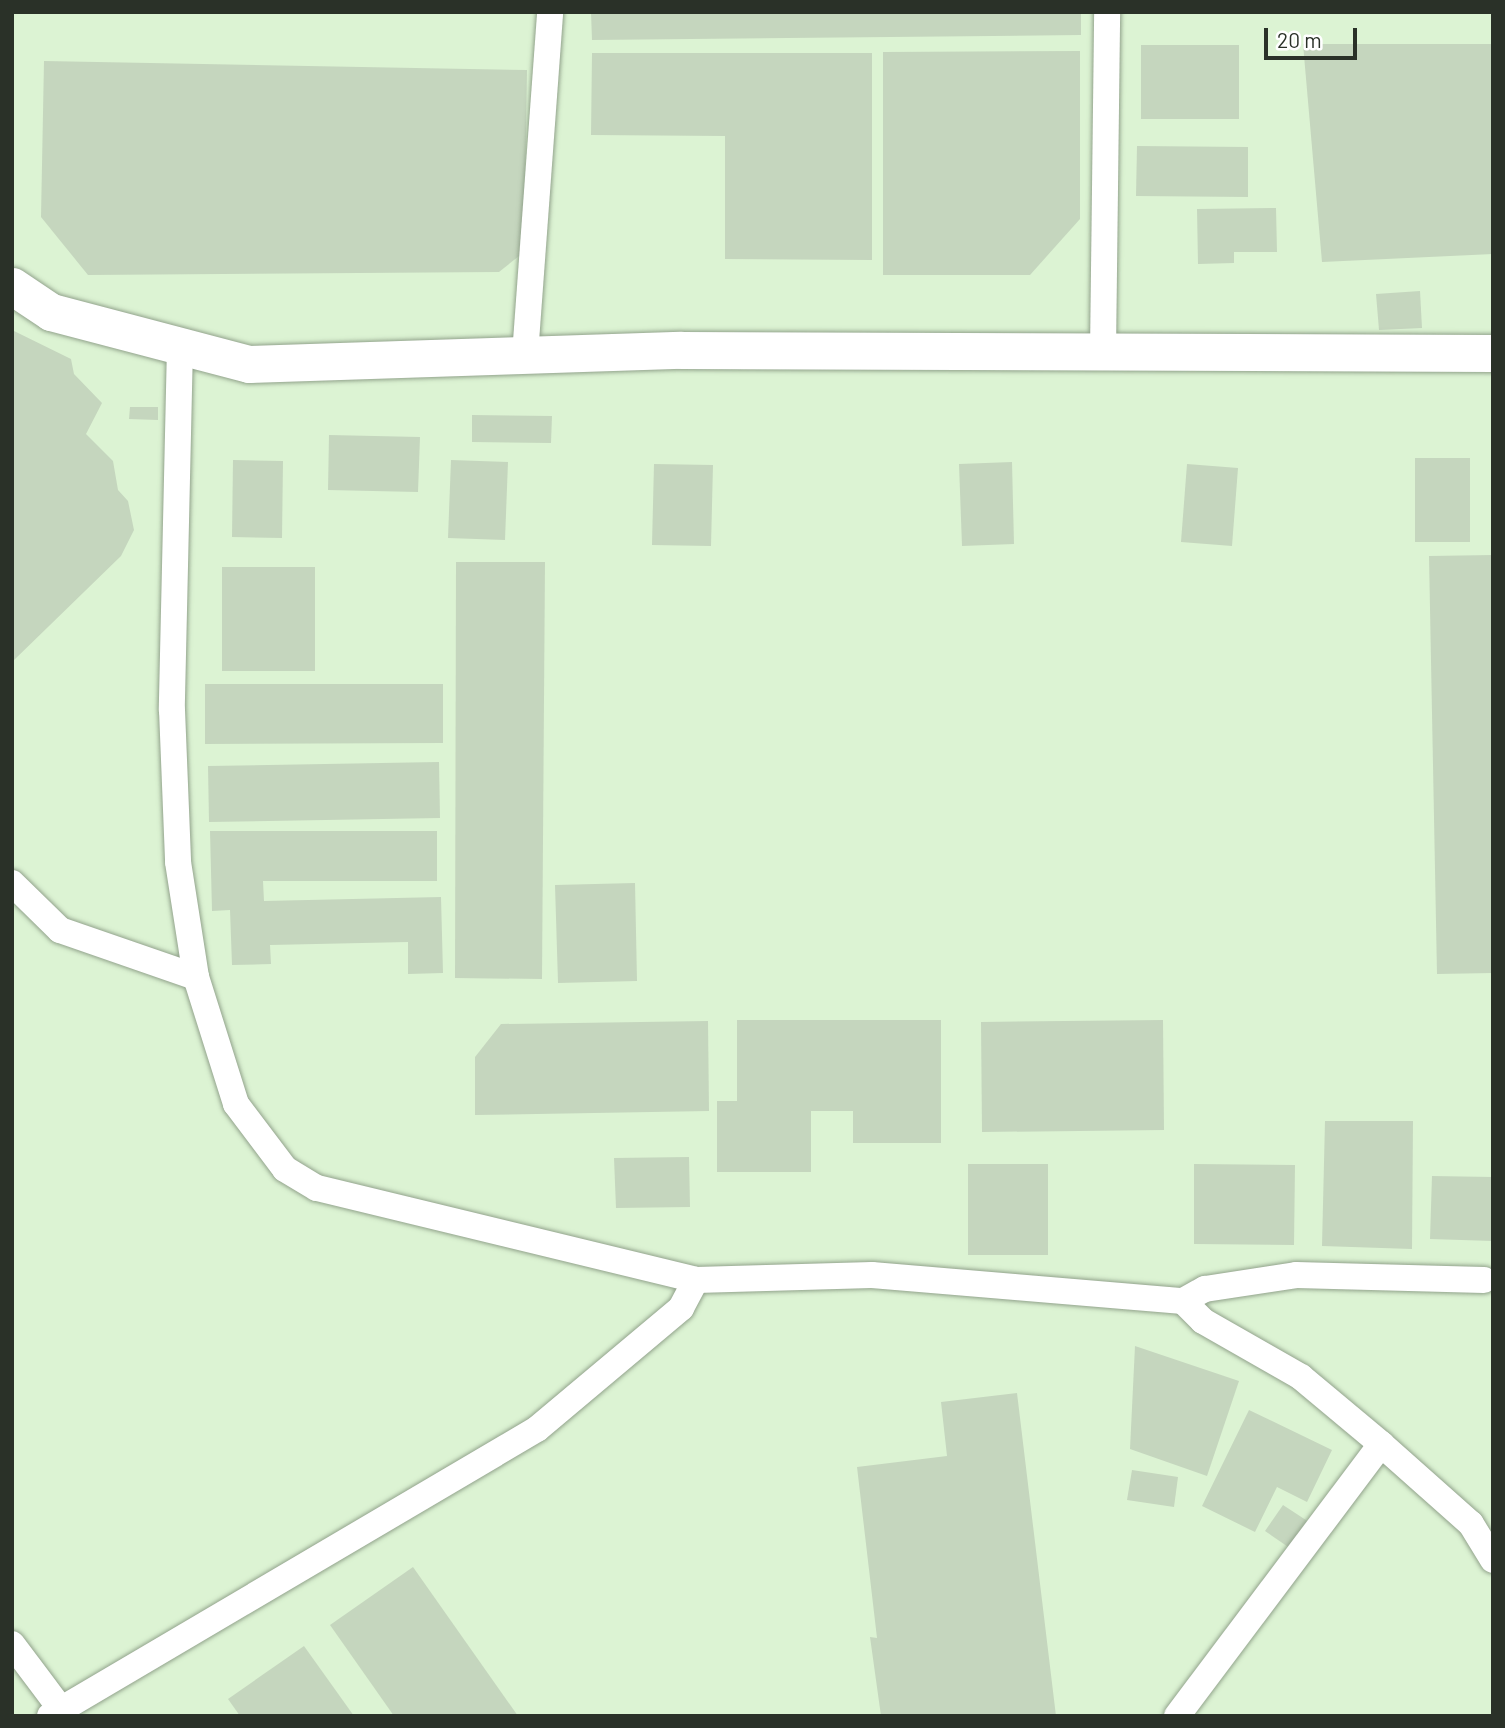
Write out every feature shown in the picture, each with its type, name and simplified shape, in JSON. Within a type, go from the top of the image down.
[{"type":"street","points":[[524,355],[550,12]]},
{"type":"street","points":[[1103,352],[1107,12]]},
{"type":"street","points":[[12,286],[51,312],[249,364],[681,350],[1493,353]]},
{"type":"street","points":[[180,346],[172,710],[178,862],[196,977],[236,1104],[285,1169],[317,1188],[696,1280],[872,1275],[1183,1301],[1205,1289],[1296,1275],[1484,1280]]},
{"type":"street","points":[[12,883],[60,930],[196,977]]},
{"type":"street","points":[[12,1644],[55,1712],[537,1429],[681,1308],[696,1280]]},
{"type":"street","points":[[1183,1301],[1203,1321],[1301,1377],[1471,1524],[1493,1560]]},
{"type":"street","points":[[1177,1716],[1381,1444]]},
{"type":"shaded area","points":[[12,12],[1493,12],[1493,1716],[12,1716]]},
{"type":"building","points":[[591,12],[1081,12],[1081,35],[592,40]]},
{"type":"building","points":[[1303,44],[1493,44],[1493,254],[1322,262]]},
{"type":"building","points":[[1141,45],[1239,45],[1239,119],[1141,119]]},
{"type":"building","points":[[1080,51],[1080,219],[1030,275],[883,275],[883,52]]},
{"type":"building","points":[[592,53],[872,53],[872,260],[725,259],[725,136],[591,135]]},
{"type":"building","points":[[44,61],[527,70],[524,252],[499,272],[88,275],[41,217]]},
{"type":"building","points":[[1137,146],[1248,147],[1248,197],[1136,196]]},
{"type":"building","points":[[1276,208],[1277,252],[1234,252],[1234,263],[1198,264],[1197,209]]},
{"type":"building","points":[[1420,291],[1422,328],[1379,330],[1376,294]]},
{"type":"building","points":[[12,330],[71,359],[74,374],[102,403],[86,434],[113,461],[118,490],[128,501],[134,530],[121,556],[12,662]]},
{"type":"building","points":[[130,407],[158,407],[158,420],[129,419]]},
{"type":"building","points":[[472,415],[552,416],[551,443],[472,442]]},
{"type":"building","points":[[329,435],[420,437],[418,492],[328,490]]},
{"type":"building","points":[[1415,458],[1470,458],[1470,542],[1415,542]]},
{"type":"building","points":[[233,460],[283,461],[282,538],[232,537]]},
{"type":"building","points":[[451,460],[508,462],[505,540],[448,538]]},
{"type":"building","points":[[1012,462],[1014,544],[962,546],[959,464]]},
{"type":"building","points":[[654,464],[713,465],[711,546],[652,545]]},
{"type":"building","points":[[1187,464],[1238,468],[1232,546],[1181,542]]},
{"type":"building","points":[[1493,555],[1493,973],[1437,974],[1429,556]]},
{"type":"building","points":[[456,562],[545,562],[542,979],[455,978]]},
{"type":"building","points":[[222,567],[315,567],[315,671],[222,671]]},
{"type":"building","points":[[205,684],[443,684],[443,743],[205,744]]},
{"type":"building","points":[[439,762],[440,818],[209,822],[208,766]]},
{"type":"building","points":[[210,831],[437,831],[437,881],[263,881],[264,901],[441,897],[443,973],[408,974],[408,942],[270,945],[271,964],[232,965],[230,910],[212,911]]},
{"type":"building","points":[[635,883],[637,981],[558,983],[555,885]]},
{"type":"building","points":[[737,1020],[941,1020],[941,1143],[853,1143],[853,1111],[811,1111],[811,1172],[717,1172],[717,1101],[737,1101]]},
{"type":"building","points":[[1163,1020],[1164,1130],[982,1132],[981,1022]]},
{"type":"building","points":[[708,1021],[709,1111],[475,1115],[475,1057],[501,1024]]},
{"type":"building","points":[[1325,1121],[1413,1121],[1412,1249],[1322,1246]]},
{"type":"building","points":[[689,1157],[690,1207],[616,1208],[614,1158]]},
{"type":"building","points":[[968,1164],[1048,1164],[1048,1255],[968,1255]]},
{"type":"building","points":[[1194,1164],[1295,1165],[1294,1245],[1194,1244]]},
{"type":"building","points":[[1432,1176],[1493,1177],[1493,1241],[1430,1239]]},
{"type":"building","points":[[1135,1346],[1239,1381],[1207,1476],[1130,1449]]},
{"type":"building","points":[[1017,1393],[1056,1716],[881,1716],[870,1637],[877,1638],[857,1467],[947,1456],[941,1402]]},
{"type":"building","points":[[1249,1410],[1332,1450],[1307,1502],[1277,1487],[1255,1532],[1202,1506]]},
{"type":"building","points":[[1132,1470],[1178,1477],[1174,1507],[1127,1500]]},
{"type":"building","points":[[1283,1505],[1312,1524],[1294,1551],[1265,1531]]},
{"type":"building","points":[[413,1567],[518,1716],[394,1716],[330,1625]]},
{"type":"building","points":[[304,1646],[354,1716],[240,1716],[228,1699]]}]
